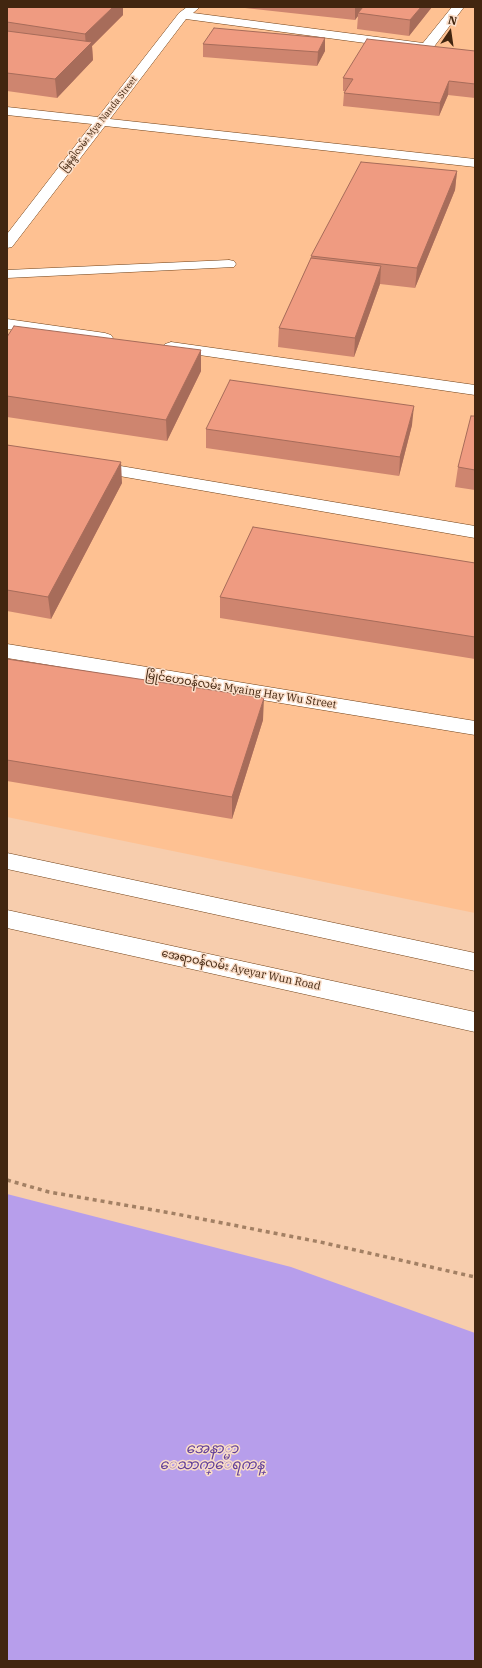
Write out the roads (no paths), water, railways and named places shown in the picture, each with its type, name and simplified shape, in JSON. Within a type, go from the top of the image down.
[{"type":"street","name":"မြနန္ဒါလမ်း Mya Nanda Street","points":[[7,244],[183,15],[194,7]]},
{"type":"street","points":[[183,15],[425,47],[458,7]]},
{"type":"street","points":[[7,111],[475,163]]},
{"type":"street","points":[[7,274],[229,264]]},
{"type":"street","points":[[7,324],[116,339]]},
{"type":"street","points":[[155,345],[475,390]]},
{"type":"street","points":[[77,464],[475,532]]},
{"type":"street","name":"မြိုင်ဟေဝန်လမ်း Myaing Hay Wu Street","points":[[7,651],[475,728]]},
{"type":"street","points":[[7,862],[475,962]]},
{"type":"street","name":"အေရာဝန်လမ်း Ayeyar Wun Road","points":[[7,919],[475,1022]]},
{"type":"water","name":"အေနာ္မာ ေသာက္ေရကန္","points":[[7,1194],[291,1267],[475,1333],[475,1661],[7,1661]]}]
